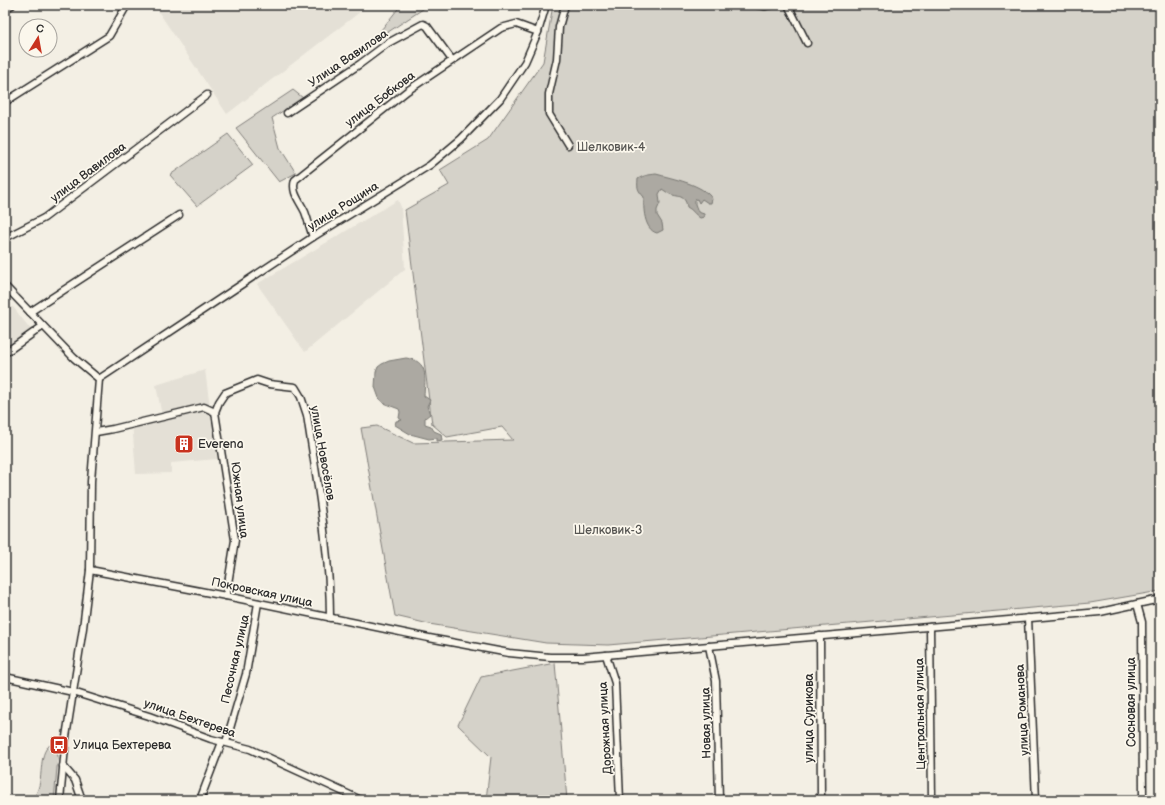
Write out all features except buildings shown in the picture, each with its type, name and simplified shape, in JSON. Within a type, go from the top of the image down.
[{"type":"street","points":[[5,9],[12,5]]},
{"type":"street","points":[[5,102],[109,36],[127,5]]},
{"type":"street","name":"улица Рощина","points":[[99,379],[313,237],[430,164],[461,139],[500,99],[525,62],[538,32],[546,5]]},
{"type":"street","points":[[566,5],[560,27],[557,59],[548,94],[549,114],[568,145]]},
{"type":"street","points":[[758,5],[770,5]]},
{"type":"street","points":[[788,5],[807,43]]},
{"type":"street","name":"Улица Вавилова","points":[[288,113],[388,43],[423,24],[427,26],[452,60]]},
{"type":"street","name":"улица Бобкова","points":[[313,237],[305,212],[297,200],[293,187],[295,180],[407,91],[501,28],[516,24],[538,32]]},
{"type":"street","name":"улица Вавилова","points":[[5,238],[44,218],[208,95]]},
{"type":"street","points":[[30,312],[180,215]]},
{"type":"street","points":[[5,286],[74,358],[99,379],[91,481],[90,570],[83,628],[66,737],[60,800]]},
{"type":"street","points":[[5,353],[44,326]]},
{"type":"street","name":"улица Новосёлов","points":[[216,412],[219,402],[225,393],[257,380],[270,384],[295,387],[301,397],[307,415],[326,543],[330,592],[330,618]]},
{"type":"street","points":[[96,432],[112,430],[204,407],[216,412]]},
{"type":"street","name":"Южная улица","points":[[216,412],[235,540],[226,596]]},
{"type":"street","name":"Покровская улица","points":[[90,570],[226,596],[429,638],[516,654],[550,657],[582,657],[1100,612],[1160,599]]},
{"type":"street","name":"Песочная улица","points":[[200,800],[224,742],[246,674],[258,603]]},
{"type":"street","name":"Сосновая улица","points":[[1137,604],[1142,622],[1143,800]]},
{"type":"street","name":"улица Романова","points":[[1028,618],[1036,800]]},
{"type":"street","name":"Центральная улица","points":[[930,627],[932,800]]},
{"type":"street","name":"улица Сурикова","points":[[820,636],[820,800]]},
{"type":"street","name":"Новая улица","points":[[709,646],[716,681],[718,800]]},
{"type":"street","name":"Дорожная улица","points":[[606,655],[615,683],[620,800]]},
{"type":"street","name":"улица Бехтерева","points":[[5,677],[73,692],[224,742],[250,749],[361,800]]},
{"type":"street","points":[[63,766],[75,780],[82,800]]},
{"type":"shaded area","points":[[154,5],[369,5],[227,114]]},
{"type":"shaded area","points":[[656,174],[695,186],[708,194],[712,199],[711,203],[708,203],[702,199],[699,203],[697,199],[695,200],[698,212],[704,214],[704,217],[700,218],[687,207],[682,198],[667,193],[662,189],[659,194],[660,203],[657,210],[657,215],[662,223],[663,230],[657,233],[649,228],[645,218],[644,197],[638,189],[638,179],[647,175]]},
{"type":"shaded area","points":[[398,200],[401,207],[405,269],[305,352],[257,284]]},
{"type":"shaded area","points":[[5,307],[13,307],[32,331],[5,349]]},
{"type":"shaded area","points":[[406,358],[419,363],[422,366],[425,376],[424,396],[430,400],[427,406],[430,414],[425,418],[425,424],[431,426],[434,431],[441,434],[442,440],[437,441],[437,438],[429,439],[410,434],[395,425],[396,421],[402,420],[399,418],[399,409],[383,403],[379,398],[375,387],[376,372],[378,367],[389,361]]},
{"type":"shaded area","points":[[205,370],[217,459],[171,463],[171,473],[136,474],[132,422],[162,416],[156,385]]},
{"type":"green space","points":[[401,5],[429,5],[370,44]]},
{"type":"green space","points":[[553,5],[1160,5],[1160,591],[1090,603],[608,645],[546,643],[429,624],[395,616],[361,428],[377,426],[413,443],[513,440],[502,427],[447,437],[432,424],[405,210],[449,185],[440,170],[488,140],[543,62]]},
{"type":"green space","points":[[293,90],[303,98],[272,118],[280,148],[296,173],[279,182],[236,128]]},
{"type":"green space","points":[[228,134],[253,165],[197,206],[170,175]]},
{"type":"green space","points":[[555,663],[567,800],[486,800],[491,757],[458,725],[481,677]]},
{"type":"green space","points":[[50,745],[57,752],[58,757],[54,800],[19,800],[24,795],[35,795],[40,783],[42,761],[46,749]]},
{"type":"place","name":"Everena","points":[[184,444]]},
{"type":"place","name":"Улица Бехтерева","points":[[59,745]]},
{"type":"park label","name":"Шелковик-4","points":[[611,147]]},
{"type":"park label","name":"Шелковик-3","points":[[608,530]]}]
